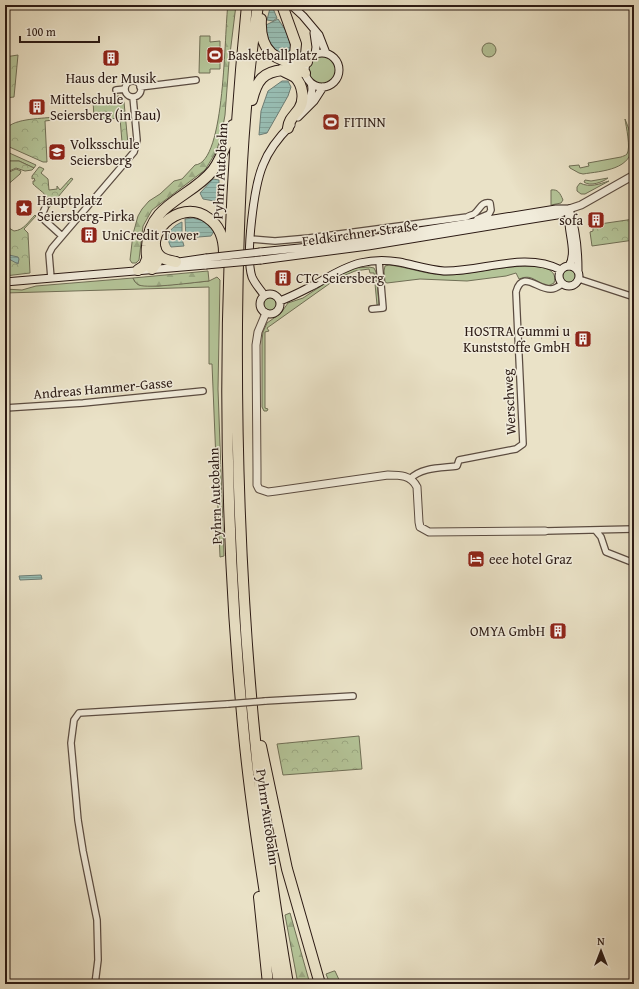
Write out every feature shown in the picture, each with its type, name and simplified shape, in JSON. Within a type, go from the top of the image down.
[{"type":"highway","name":"Pyhrn Autobahn","points":[[247,5],[237,112],[228,274],[227,413],[232,564],[243,725],[256,839],[279,984]]},
{"type":"highway","name":"Pyhrn Autobahn","points":[[258,5],[253,37],[239,219],[236,412],[242,568],[252,708],[269,867],[288,984]]},
{"type":"highway","points":[[261,5],[260,28],[263,44],[270,53],[281,59],[294,62],[307,62]]},
{"type":"highway","points":[[281,59],[292,56],[296,50],[296,44],[282,5]]},
{"type":"highway","points":[[246,119],[255,87],[264,75],[275,70],[295,69],[305,73]]},
{"type":"highway","points":[[280,70],[296,78],[303,96],[300,108],[289,121],[288,128]]},
{"type":"highway","points":[[228,274],[224,265],[224,243],[221,232],[216,225],[204,215],[190,211],[182,212],[170,217],[159,231],[155,242],[156,262],[152,269],[147,259],[148,234],[155,220],[168,205],[204,180],[213,170],[221,158],[237,112]]},
{"type":"highway","points":[[156,249],[161,257],[176,262]]},
{"type":"highway","points":[[138,270],[144,266],[147,259]]},
{"type":"highway","points":[[252,708],[287,869],[320,984]]},
{"type":"highway","points":[[256,839],[256,871],[268,984]]},
{"type":"highway","points":[[314,963],[324,984]]},
{"type":"main road","points":[[291,5],[303,16],[314,31],[319,35],[326,53]]},
{"type":"main road","points":[[314,31],[316,47],[315,54],[307,62],[305,73],[311,83],[323,87]]},
{"type":"main road","points":[[264,295],[252,276],[251,269],[251,239],[259,174],[270,150],[279,137],[314,101],[323,87],[336,80],[339,68],[336,60],[326,53],[315,54]]},
{"type":"main road","points":[[305,110],[311,96],[311,83]]},
{"type":"main road","name":"Feldkirchner Straße","points":[[152,269],[176,262],[206,261],[375,245],[557,214],[581,205],[634,175]]},
{"type":"main road","name":"Feldkirchner Straße","points":[[260,256],[556,209],[569,209]]},
{"type":"main road","points":[[569,209],[568,224],[573,255],[569,266]]},
{"type":"main road","points":[[569,209],[573,219],[580,279],[573,286],[566,286],[562,284],[559,277],[561,270],[569,266],[578,270]]},
{"type":"main road","name":"Feldkirchner Straße","points":[[5,282],[163,269],[206,261]]},
{"type":"main road","points":[[280,301],[359,263],[379,261],[399,262],[443,271],[532,262],[550,265],[561,270]]},
{"type":"main road","points":[[268,294],[274,294],[280,301],[280,308],[272,314],[266,313],[262,310],[260,304],[264,295],[268,294]]},
{"type":"main road","points":[[266,313],[258,332],[256,345],[257,485],[259,489],[268,492],[388,475],[402,476],[415,483],[418,491],[418,516],[420,527],[429,532],[545,531]]},
{"type":"street","points":[[140,87],[196,80]]},
{"type":"street","points":[[116,90],[125,89],[127,85],[132,82],[138,83],[140,87],[139,94],[133,97]]},
{"type":"street","points":[[125,89],[127,94],[133,97]]},
{"type":"street","points":[[51,278],[50,254],[52,248],[134,152],[137,140],[133,97]]},
{"type":"street","points":[[251,239],[275,241],[309,238],[467,217],[473,215],[482,204],[486,202],[490,203],[491,210],[489,214],[482,218],[459,224]]},
{"type":"street","points":[[45,208],[41,217],[62,236]]},
{"type":"street","points":[[372,309],[383,308],[379,261]]},
{"type":"street","points":[[580,279],[634,297]]},
{"type":"street","name":"Werschweg","points":[[410,479],[420,472],[457,466],[459,460],[516,450],[524,444],[516,292],[519,284],[523,282],[530,282],[551,290],[562,284]]},
{"type":"street","name":"Andreas Hammer-Gasse","points":[[5,408],[83,403],[204,391]]},
{"type":"street","points":[[545,531],[634,529]]},
{"type":"street","points":[[596,531],[601,537],[607,553],[634,563]]},
{"type":"street","points":[[95,984],[98,960],[97,926],[78,820],[71,744],[74,720],[79,713],[353,696]]},
{"type":"green space","points":[[228,5],[236,5],[229,62],[225,115],[221,137],[216,152],[205,170],[152,210],[143,226],[139,260],[136,263],[132,263],[130,260],[133,234],[138,216],[142,209],[149,201],[160,194],[174,181],[182,179],[195,165],[205,159],[213,143],[222,94]]},
{"type":"green space","points":[[200,36],[210,36],[210,42],[220,41],[220,69],[210,69],[210,73],[199,73]]},
{"type":"green space","points":[[486,43],[492,43],[496,47],[496,53],[492,57],[486,57],[482,53],[482,47]]},
{"type":"green space","points":[[18,55],[14,97],[5,98],[5,57]]},
{"type":"green space","points":[[322,56],[332,60],[336,70],[332,80],[322,84],[312,80],[308,70],[312,60]]},
{"type":"green space","points":[[119,96],[124,102],[128,144],[126,148],[122,142],[120,118],[94,120],[93,99]]},
{"type":"green space","points":[[53,117],[53,120],[45,121],[47,162],[43,162],[5,145],[5,132],[7,127],[12,124],[26,120]]},
{"type":"green space","points":[[625,119],[630,132],[632,144],[631,153],[622,164],[615,168],[583,174],[570,168],[569,166],[579,165],[580,168],[589,166],[588,163],[625,156],[628,151],[628,142]]},
{"type":"green space","points":[[5,151],[36,165],[34,168],[19,161],[5,161]]},
{"type":"green space","points":[[5,161],[19,161],[34,168],[32,170],[25,171],[16,168],[5,173]]},
{"type":"green space","points":[[39,167],[44,169],[41,173],[48,179],[49,190],[57,189],[57,186],[60,190],[71,178],[73,179],[48,209],[48,198],[33,184],[33,181],[35,181],[34,178],[32,179],[32,176]]},
{"type":"green space","points":[[16,169],[21,171],[20,174],[5,187],[5,174]]},
{"type":"green space","points":[[608,178],[593,184],[584,182],[585,180],[591,181]]},
{"type":"green space","points":[[609,181],[585,194],[581,194],[577,191],[577,187],[580,183],[591,185]]},
{"type":"green space","points":[[551,190],[555,190],[560,193],[563,200],[561,203],[551,205]]},
{"type":"green space","points":[[35,215],[36,216],[24,229],[28,233],[30,273],[5,276],[5,226],[14,231],[21,229]]},
{"type":"green space","points":[[634,219],[634,240],[592,246],[590,232],[593,231],[593,225]]},
{"type":"green space","points":[[389,265],[443,275],[462,274],[507,267],[536,267],[547,269],[554,274],[554,283],[548,286],[528,277],[519,279],[516,273],[506,276],[467,281],[420,279],[387,283],[385,282],[384,271],[385,266]]},
{"type":"green space","points":[[356,268],[374,268],[376,272],[379,304],[377,305],[374,273],[370,273],[369,269],[355,271],[336,279],[267,328],[269,331],[265,332],[265,408],[268,409],[267,411],[264,411],[262,407],[262,340],[263,332],[267,323],[281,313],[288,303],[303,298],[339,274]]},
{"type":"green space","points":[[569,268],[576,273],[577,276],[572,283],[569,284],[562,279],[561,276],[566,269]]},
{"type":"green space","points":[[208,271],[209,281],[173,285],[144,286],[135,282],[133,278]]},
{"type":"green space","points":[[217,277],[220,280],[218,389],[224,556],[220,557],[212,364],[209,364],[209,287],[5,293],[5,289],[22,290],[36,286],[133,278],[139,285],[158,286],[209,281]]},
{"type":"green space","points":[[267,297],[273,297],[277,301],[277,307],[273,311],[267,311],[263,307],[263,301]]},
{"type":"green space","points":[[359,736],[362,769],[283,775],[277,744]]},
{"type":"green space","points":[[290,913],[310,984],[298,984],[285,915]]},
{"type":"green space","points":[[334,971],[341,984],[330,984],[326,974]]},
{"type":"water","points":[[272,6],[277,18],[273,21],[267,20],[270,8]]},
{"type":"water","points":[[278,19],[288,34],[291,49],[288,53],[281,54],[269,45],[264,26]]},
{"type":"water","points":[[282,81],[288,81],[291,87],[288,96],[267,133],[259,135],[261,111],[268,91]]},
{"type":"water","points":[[213,179],[219,180],[219,197],[214,201],[203,199],[200,193]]},
{"type":"water","points":[[193,218],[207,222],[215,230],[211,236],[186,238],[185,219]]},
{"type":"water","points":[[182,222],[182,239],[184,246],[171,247],[168,239],[170,232],[175,226]]},
{"type":"water","points":[[9,255],[18,257],[18,264],[9,259]]},
{"type":"water","points":[[41,575],[42,579],[20,580],[19,576]]},
{"type":"place","name":"Basketballplatz","points":[[215,55]]},
{"type":"place","name":"Haus der Musik","points":[[111,58]]},
{"type":"place","name":"Mittelschule Seiersberg (in Bau)","points":[[37,107]]},
{"type":"place","name":"FITINN","points":[[331,122]]},
{"type":"place","name":"Volksschule Seiersberg","points":[[57,152]]},
{"type":"place","name":"Hauptplatz Seiersberg-Pirka","points":[[24,208]]},
{"type":"place","name":"sofa","points":[[596,220]]},
{"type":"place","name":"UniCredit Tower","points":[[89,235]]},
{"type":"place","name":"CTC Seiersberg","points":[[283,278]]},
{"type":"place","name":"HOSTRA Gummi u Kunststoffe GmbH","points":[[583,339]]},
{"type":"place","name":"eee hotel Graz","points":[[476,559]]},
{"type":"place","name":"OMYA GmbH","points":[[558,631]]}]
